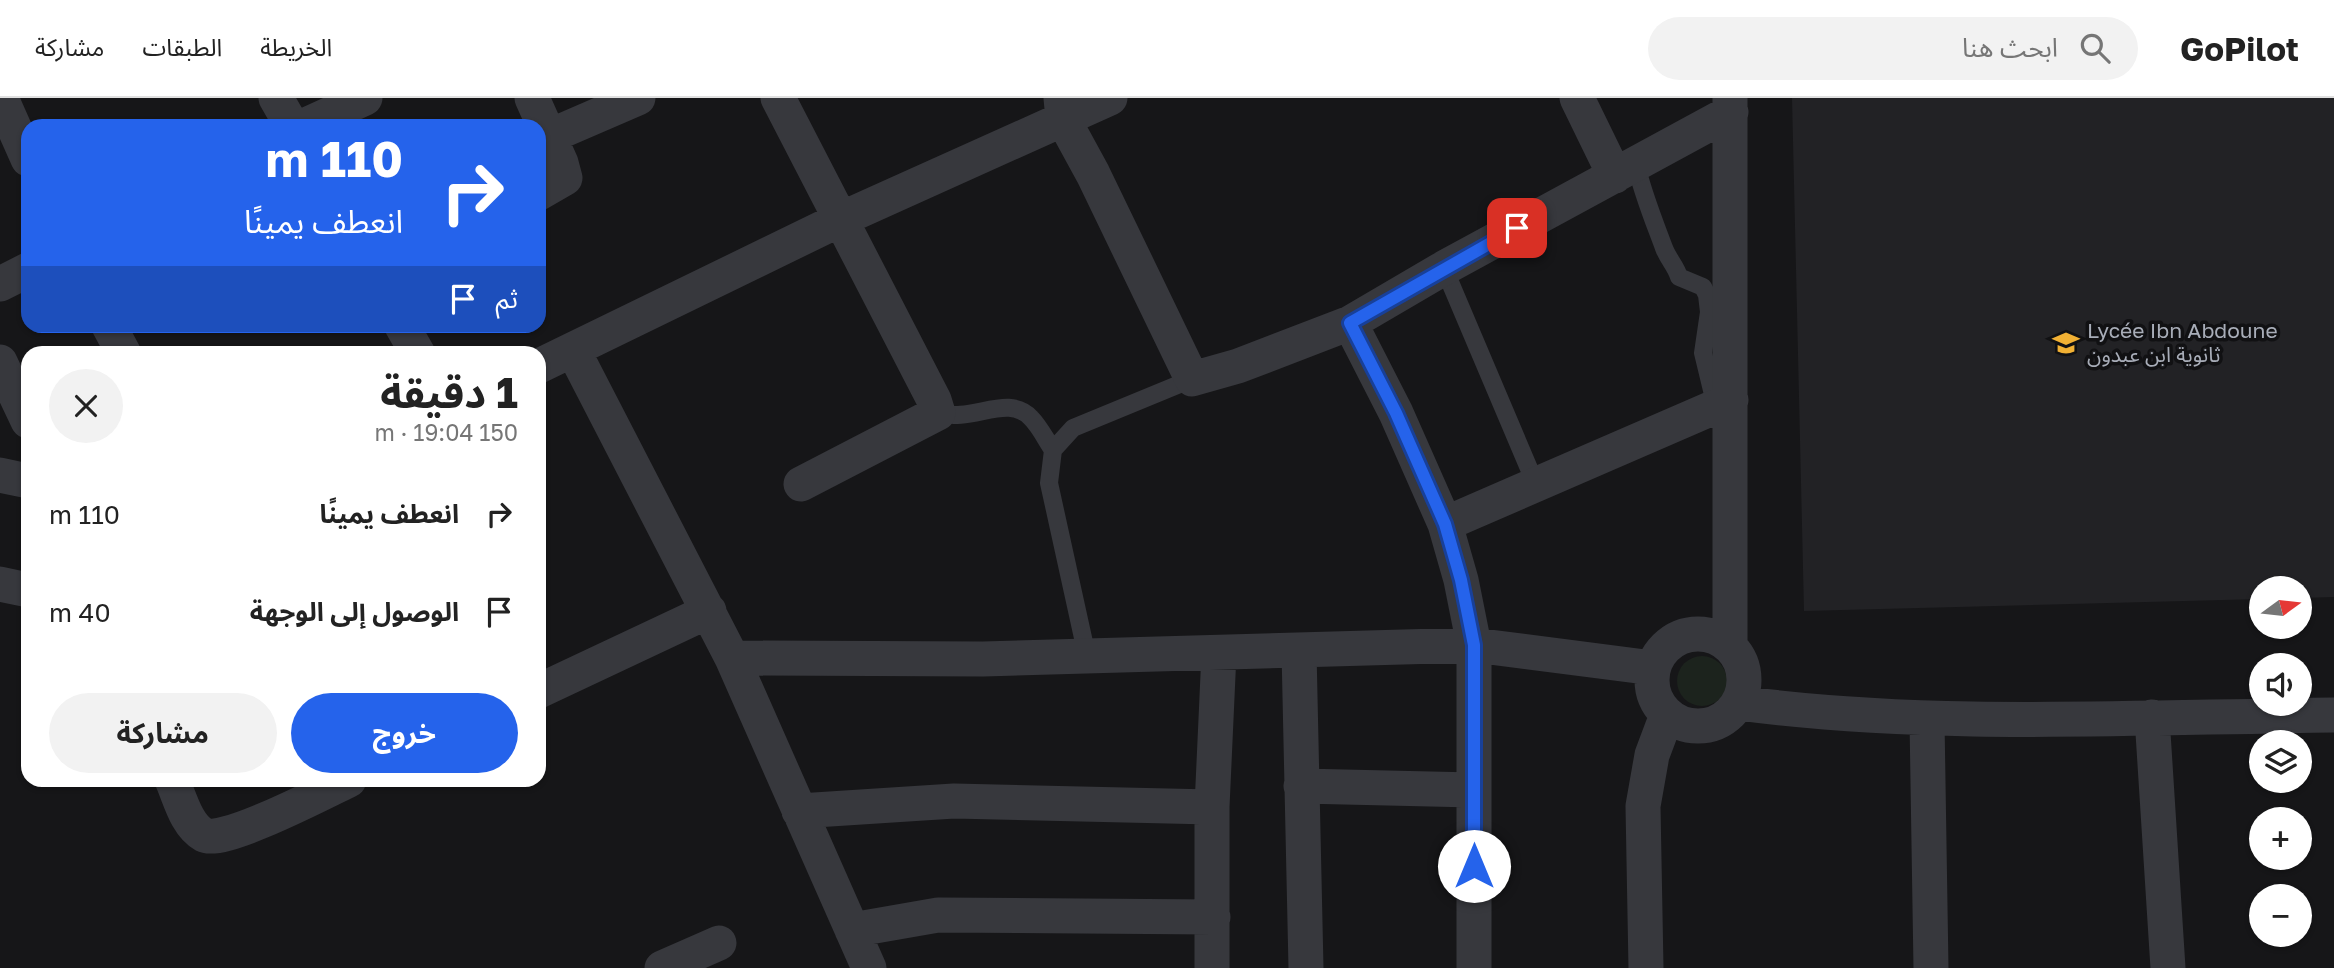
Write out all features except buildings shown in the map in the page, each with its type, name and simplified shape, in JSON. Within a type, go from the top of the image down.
[{"type":"street","points":[[1,98],[21,143]]},
{"type":"street","points":[[276,98],[288,119]]},
{"type":"street","points":[[319,119],[365,98]]},
{"type":"street","points":[[532,98],[542,119]]},
{"type":"street","points":[[550,136],[638,98]]},
{"type":"street","points":[[778,98],[934,400],[938,413],[802,484]]},
{"type":"street","points":[[546,363],[1062,109],[1110,98]]},
{"type":"street","points":[[1577,98],[1625,170]]},
{"type":"street","points":[[1062,109],[1192,379],[1238,366],[1350,323],[1444,268],[1625,170],[1730,105]]},
{"type":"street","points":[[1730,105],[1724,404],[1730,646]]},
{"type":"street","points":[[546,128],[565,178],[546,189]]},
{"type":"street","points":[[0,284],[21,274]]},
{"type":"street","points":[[1350,323],[1396,413],[1445,524],[1461,580],[1474,645],[1474,968]]},
{"type":"street","points":[[573,350],[732,658],[869,968]]},
{"type":"street","points":[[0,362],[21,406]]},
{"type":"street","points":[[1445,524],[1724,404]]},
{"type":"street","points":[[0,475],[21,480]]},
{"type":"street","points":[[0,584],[21,588]]},
{"type":"street","points":[[546,688],[709,611]]},
{"type":"street","points":[[1685,635],[1709,635],[1730,646],[1741,663],[1744,683],[1738,702],[1724,718],[1706,726],[1685,725],[1667,715],[1656,701],[1651,685],[1653,668],[1664,647],[1685,635]]},
{"type":"street","points":[[732,658],[1087,656],[1474,645],[1653,668]]},
{"type":"street","points":[[1298,651],[1306,968]]},
{"type":"street","points":[[1212,968],[1212,807],[1219,653]]},
{"type":"street","points":[[1738,702],[1816,713],[1927,720],[2334,715]]},
{"type":"street","points":[[1646,968],[1643,806],[1652,755],[1667,715]]},
{"type":"street","points":[[2151,717],[2168,968]]},
{"type":"street","points":[[1927,720],[1931,968]]},
{"type":"street","points":[[1301,786],[1474,790]]},
{"type":"street","points":[[175,787],[191,823],[205,836],[218,837],[263,821],[334,787]]},
{"type":"street","points":[[799,811],[954,801],[1212,807]]},
{"type":"street","points":[[852,930],[938,915],[1213,918]]},
{"type":"street","points":[[662,968],[719,943]]},
{"type":"lane","points":[[1625,170],[1640,185],[1665,251],[1676,266],[1679,277],[1703,287],[1707,295],[1709,312],[1703,353],[1724,404]]},
{"type":"lane","points":[[1444,268],[1536,485]]},
{"type":"lane","points":[[1087,656],[1049,483],[1053,450],[1073,428],[1192,379]]},
{"type":"lane","points":[[938,413],[961,417],[1002,407],[1018,408],[1031,418],[1053,450]]},
{"type":"shaded area","name":"Lycée Ibn Abdoune ثانوية ابن عبدون","points":[[1792,98],[2334,98],[2334,597],[2312,598],[2312,576],[2249,576],[2249,599],[1804,611]]},
{"type":"shaded area","points":[[1702,656],[1720,663],[1727,681],[1720,699],[1702,706],[1684,699],[1677,681],[1684,663]]},
{"type":"place","name":"Lycée Ibn Abdoune ثانوية ابن عبدون","points":[[2066,343]]},
{"type":"route","points":[[1474,866],[1474,645],[1461,580],[1445,524],[1396,413],[1350,323],[1517,228]]}]
